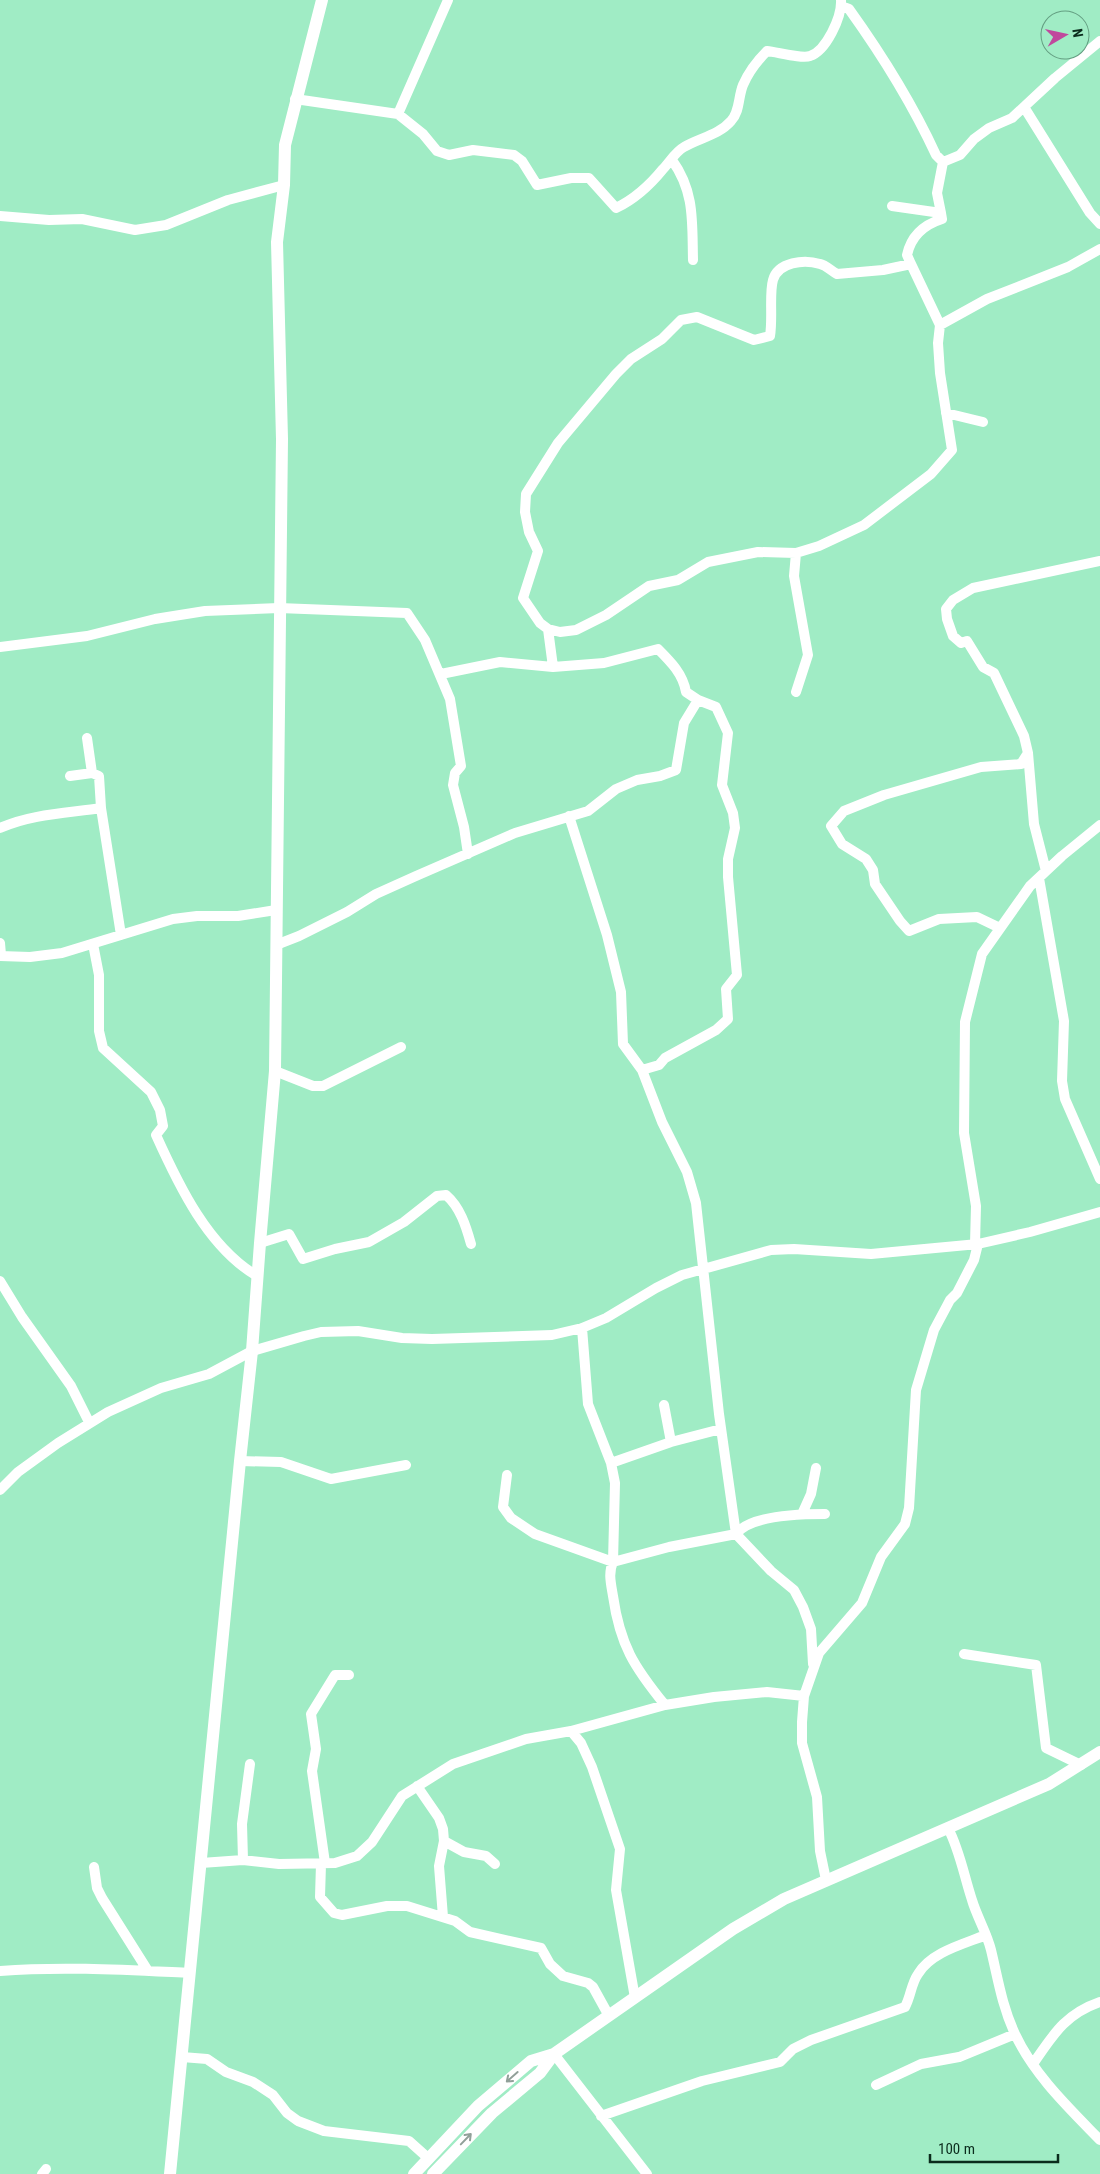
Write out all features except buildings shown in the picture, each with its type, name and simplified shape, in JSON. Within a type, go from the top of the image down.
[{"type":"main road","points":[[170,2174],[252,1351],[275,1071],[282,439],[276,242],[284,185],[284,145],[322,0]]},
{"type":"main road","points":[[414,2174],[478,2106],[531,2061],[554,2054],[733,1929],[784,1899],[1049,1784],[1100,1752]]},
{"type":"main road","points":[[432,2174],[492,2112],[540,2073],[554,2054]]},
{"type":"street","points":[[398,114],[448,0]]},
{"type":"street","points":[[295,98],[398,114],[423,134],[437,152],[449,154],[473,150],[514,155],[522,161],[537,185],[572,178],[589,178],[616,208],[629,201],[653,181],[684,146],[720,130],[731,121],[737,112],[743,85],[752,66],[767,51],[808,57],[821,50],[836,23],[841,3],[849,9],[882,55],[910,103],[936,155],[943,162]]},
{"type":"street","points":[[943,162],[960,155],[974,139],[989,128],[1012,118],[1055,78],[1100,41]]},
{"type":"street","points":[[1024,107],[1090,214],[1099,222]]},
{"type":"street","points":[[672,160],[688,187],[692,220],[692,260]]},
{"type":"street","points":[[911,264],[883,270],[837,274],[822,264],[809,262],[789,264],[778,270],[773,281],[770,336],[754,340],[698,317],[680,320],[662,339],[631,359],[558,443],[526,494],[525,512],[529,532],[538,551],[523,598],[540,623],[548,629],[560,632],[576,630],[606,615],[649,586],[678,580],[708,562],[758,552],[796,553],[819,546],[864,525],[931,474],[952,450],[940,372],[938,343],[940,324],[911,264],[907,256],[913,238],[930,223],[942,218],[937,193],[943,162]]},
{"type":"street","points":[[0,216],[49,220],[82,219],[135,230],[166,225],[228,200],[284,185]]},
{"type":"street","points":[[892,206],[941,212]]},
{"type":"street","points":[[940,324],[987,299],[1068,267],[1100,249]]},
{"type":"street","points":[[946,413],[983,422]]},
{"type":"street","points":[[796,553],[794,576],[808,655],[796,692]]},
{"type":"street","points":[[1100,561],[973,588],[953,600],[946,609],[947,619],[953,636],[961,643],[967,641],[983,667],[994,672],[1024,736],[1028,754],[1034,824],[1064,1021],[1062,1081],[1065,1099],[1100,1180]]},
{"type":"street","points":[[0,647],[88,636],[155,620],[204,611],[279,608],[407,613],[425,640],[450,699],[461,766],[455,773],[453,785],[464,827],[468,854]]},
{"type":"street","points":[[548,629],[553,667]]},
{"type":"street","points":[[441,674],[500,662],[553,667],[604,663],[658,649],[670,660],[684,680],[686,692],[698,700],[716,707],[728,733],[722,785],[733,813],[735,828],[728,859],[728,878],[737,975],[726,989],[728,1020],[716,1030],[665,1058],[659,1065],[642,1070]]},
{"type":"street","points":[[276,945],[299,936],[347,912],[376,894],[515,833],[588,811],[616,789],[637,780],[660,776],[676,770],[684,724],[698,700]]},
{"type":"street","points":[[87,738],[92,773]]},
{"type":"street","points":[[1000,928],[977,917],[939,919],[909,931],[874,884],[872,870],[866,859],[842,844],[831,826],[844,811],[884,795],[981,767],[1021,764],[1028,754]]},
{"type":"street","points":[[70,776],[92,773],[99,776],[121,935]]},
{"type":"street","points":[[0,828],[9,824],[43,817],[102,808]]},
{"type":"street","points":[[569,816],[607,936],[621,992],[623,1044],[642,1070],[662,1122],[687,1172],[696,1203],[721,1429],[736,1534],[771,1571],[794,1590],[811,1629],[814,1668]]},
{"type":"street","points":[[826,1880],[820,1851],[817,1797],[802,1743],[804,1696],[819,1653],[862,1603],[881,1557],[906,1524],[909,1508],[916,1390],[934,1330],[950,1300],[957,1293],[974,1260],[976,1206],[964,1133],[965,1022],[982,954],[1030,886],[1100,825]]},
{"type":"street","points":[[0,943],[1,956],[30,957],[62,953],[181,918],[238,916],[276,910]]},
{"type":"street","points":[[93,944],[99,975],[100,1031],[103,1048],[151,1092],[160,1110],[163,1126],[156,1135],[171,1170],[210,1232],[240,1266],[257,1276]]},
{"type":"street","points":[[275,1071],[313,1086],[323,1086],[401,1047]]},
{"type":"street","points":[[260,1243],[289,1234],[303,1259],[335,1249],[369,1242],[404,1222],[438,1196],[446,1195],[454,1202],[465,1224],[471,1244]]},
{"type":"street","points":[[0,1490],[18,1472],[89,1422],[161,1388],[209,1374],[252,1351],[321,1332],[358,1331],[402,1338],[552,1335],[582,1328],[606,1318],[682,1275],[771,1250],[794,1249],[871,1254],[976,1244],[1030,1232],[1100,1212]]},
{"type":"street","points":[[0,1281],[22,1317],[71,1386],[89,1422]]},
{"type":"street","points":[[582,1328],[588,1404],[611,1463],[615,1483],[613,1562],[609,1570],[617,1624],[629,1655],[665,1705]]},
{"type":"street","points":[[664,1405],[671,1442]]},
{"type":"street","points":[[611,1463],[671,1442],[721,1429]]},
{"type":"street","points":[[240,1461],[281,1462],[331,1479],[406,1465]]},
{"type":"street","points":[[802,1514],[811,1494],[816,1468]]},
{"type":"street","points":[[507,1474],[503,1507],[511,1518],[535,1534],[613,1562],[669,1547],[736,1534],[741,1527],[764,1520],[802,1514],[825,1514]]},
{"type":"street","points":[[964,1654],[1036,1665],[1046,1748],[1081,1765]]},
{"type":"street","points":[[348,1675],[335,1675],[311,1714],[316,1749],[312,1771],[323,1864],[320,1897],[334,1913],[342,1915],[387,1906],[407,1906],[454,1921],[470,1932],[541,1948],[550,1964],[563,1976],[588,1983],[593,1987],[609,2016]]},
{"type":"street","points":[[201,1863],[243,1860],[279,1864],[335,1863],[357,1856],[372,1842],[402,1796],[454,1764],[526,1739],[571,1732],[665,1705],[714,1697],[768,1692],[804,1696]]},
{"type":"street","points":[[571,1732],[581,1743],[592,1767],[620,1849],[616,1890],[635,1998]]},
{"type":"street","points":[[243,1860],[242,1824],[250,1764]]},
{"type":"street","points":[[416,1786],[439,1818],[443,1829],[444,1841],[439,1866],[443,1917]]},
{"type":"street","points":[[948,1828],[954,1840],[972,1900],[991,1948],[1000,1993],[1016,2034],[1033,2064],[1053,2090],[1100,2140]]},
{"type":"street","points":[[444,1841],[464,1852],[486,1856],[495,1864]]},
{"type":"street","points":[[94,1866],[97,1888],[102,1898],[148,1971]]},
{"type":"street","points":[[601,2116],[702,2081],[780,2062],[793,2048],[811,2040],[905,2007],[910,1998],[917,1975],[924,1965],[956,1947],[986,1935]]},
{"type":"street","points":[[0,1971],[30,1968],[190,1973]]},
{"type":"street","points":[[1033,2064],[1057,2028],[1092,2005],[1100,2002]]},
{"type":"street","points":[[876,2085],[921,2064],[959,2057],[1016,2034]]},
{"type":"street","points":[[554,2054],[647,2174]]},
{"type":"street","points":[[182,2057],[206,2060],[226,2072],[253,2082],[273,2095],[287,2113],[298,2121],[324,2131],[409,2142],[428,2158]]}]
